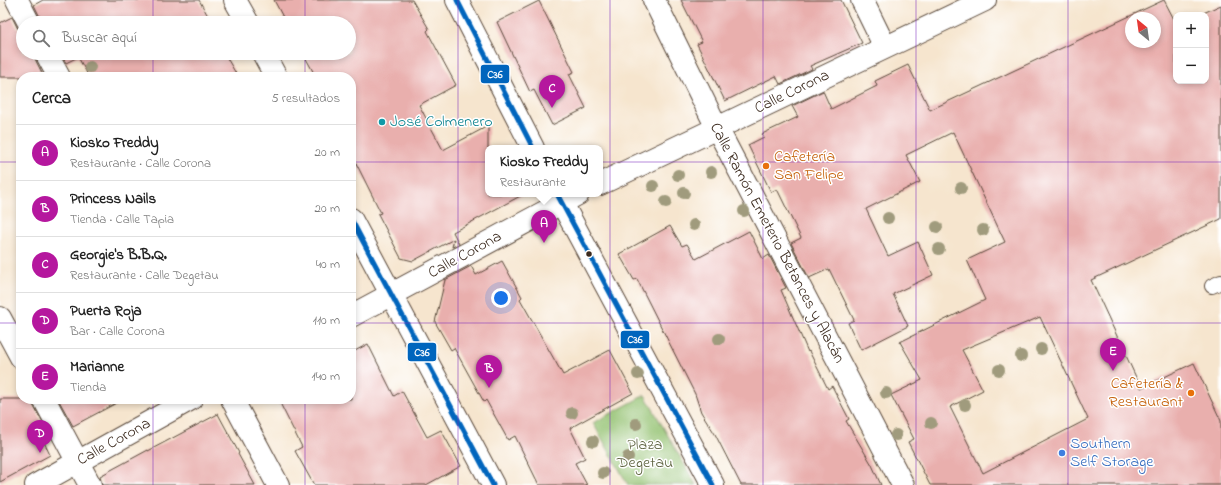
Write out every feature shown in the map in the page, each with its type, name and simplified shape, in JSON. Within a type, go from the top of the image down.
[{"type":"street","points":[[17,0],[25,16]]},
{"type":"street","points":[[235,0],[244,16]]},
{"type":"street","points":[[456,0],[531,145]]},
{"type":"street","name":"Calle Ramón Emeterio Betances y Alacán","points":[[654,0],[717,128],[903,485]]},
{"type":"street","points":[[862,0],[885,47]]},
{"type":"street","name":"Calle Corona","points":[[603,183],[985,0]]},
{"type":"street","points":[[50,60],[56,72]]},
{"type":"street","points":[[267,60],[273,72]]},
{"type":"street","points":[[565,197],[713,485]]},
{"type":"street","name":"Calle Corona","points":[[356,313],[565,197]]},
{"type":"street","points":[[356,228],[493,485]]},
{"type":"street","points":[[0,318],[16,347]]},
{"type":"street","points":[[47,404],[90,485]]},
{"type":"street","name":"Calle Corona","points":[[36,485],[182,404]]},
{"type":"street","points":[[235,404],[278,485]]},
{"type":"green space","name":"Plaza Degetau","points":[[645,395],[696,485],[628,485],[593,423]]},
{"type":"building","points":[[43,0],[199,0],[208,16],[40,16],[34,5]]},
{"type":"building","points":[[274,0],[412,0],[429,29],[427,31],[456,85],[419,105],[443,150],[488,126],[488,145],[485,145],[485,197],[518,197],[453,232],[459,244],[452,247],[454,239],[413,261],[401,258],[378,214],[381,213],[356,163],[356,72],[313,72],[307,60],[356,60],[356,16],[282,16]]},
{"type":"building","points":[[681,0],[841,0],[862,43],[810,66],[812,69],[780,84],[776,76],[725,101],[697,44],[702,42]]},
{"type":"building","points":[[1164,0],[1173,17],[1173,84],[1209,84],[1209,12],[1206,12],[1221,5],[1221,219],[1091,280],[1141,388],[1194,363],[1221,421],[1221,485],[930,485],[908,442],[914,439],[891,395],[922,380],[900,342],[985,300],[967,260],[1005,242],[953,132],[906,155],[920,182],[866,209],[888,256],[918,242],[933,275],[893,294],[908,326],[861,350],[848,323],[854,320],[829,269],[809,278],[791,243],[801,238],[777,189],[771,192],[748,145],[764,137],[762,134],[798,117],[792,106],[823,91],[831,109],[877,86],[875,81],[908,65],[930,110],[1125,18],[1125,48],[1161,48],[1161,12],[1138,12]],"holes":[[[1040,317],[1088,419],[983,473],[950,407],[983,390],[962,350]]]},
{"type":"building","points":[[539,1],[574,72],[569,74],[586,108],[552,125],[534,90],[530,92],[497,22]]},
{"type":"building","points":[[12,17],[16,25],[16,60],[36,60],[42,72],[16,72],[16,77],[0,77],[0,23]]},
{"type":"building","points":[[64,60],[72,60],[66,63]]},
{"type":"building","points":[[80,60],[228,60],[235,72],[86,72]]},
{"type":"building","points":[[670,226],[682,246],[687,244],[696,259],[749,231],[763,259],[769,255],[786,288],[781,290],[808,352],[809,351],[828,389],[832,386],[849,419],[846,421],[872,465],[881,485],[741,485],[715,434],[701,412],[695,394],[637,279],[634,280],[619,254]]},
{"type":"building","points":[[502,261],[522,297],[520,299],[563,375],[610,350],[633,393],[570,428],[585,458],[575,463],[587,485],[539,485],[515,436],[508,440],[486,400],[484,402],[454,348],[451,350],[435,322],[445,280],[471,266],[476,275]]},
{"type":"building","points":[[368,344],[394,396],[402,391],[427,437],[441,430],[461,466],[426,485],[314,485],[295,451],[302,447],[280,404],[356,404],[356,350]]},
{"type":"building","points":[[0,399],[16,399],[16,404],[33,404],[51,438],[44,442],[50,455],[0,482]]},
{"type":"building","points":[[61,404],[115,404],[73,426]]},
{"type":"building","points":[[218,414],[255,485],[102,485],[100,476]]},
{"type":"transit line","name":"C36","points":[[457,0],[531,145]]},
{"type":"transit line","name":"C36","points":[[559,197],[713,485]]},
{"type":"transit line","name":"C36","points":[[356,228],[493,485]]},
{"type":"place","name":"Georgie's B.B.Q.","points":[[552,108]]},
{"type":"place","name":"José Colmenero","points":[[382,122]]},
{"type":"place","name":"Cafetería San Felipe","points":[[766,166]]},
{"type":"place","name":"Kiosko Freddy","points":[[544,243]]},
{"type":"place","name":"Marianne","points":[[1113,371]]},
{"type":"place","name":"Princess Nails","points":[[489,388]]},
{"type":"place","name":"Cafetería & Restaurant","points":[[1191,393]]},
{"type":"place","name":"Puerta Roja","points":[[40,453]]},
{"type":"place","name":"Southern Self Storage","points":[[1062,453]]}]
